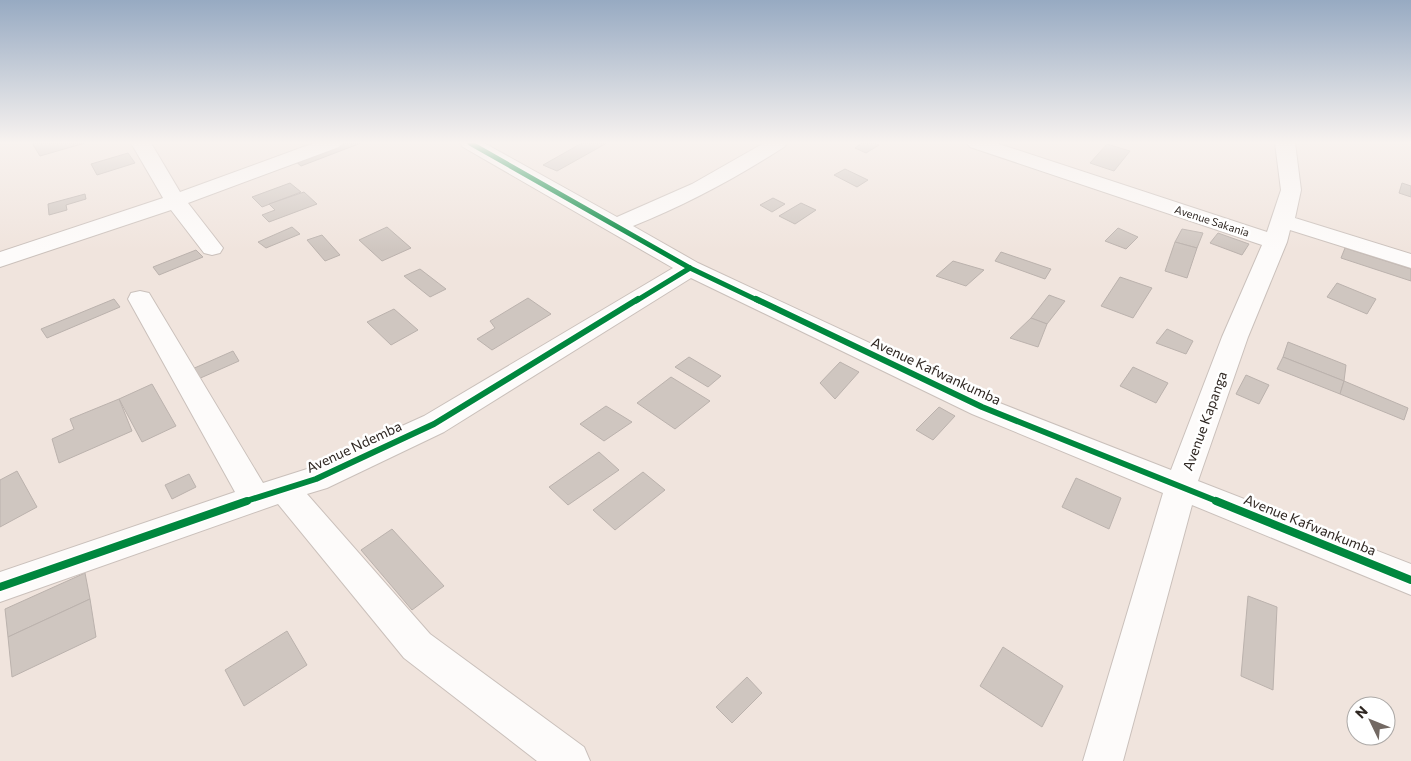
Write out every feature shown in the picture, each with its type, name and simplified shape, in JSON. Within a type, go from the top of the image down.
[{"type":"street","points":[[162,179],[175,201],[212,248]]},
{"type":"street","points":[[0,260],[80,234],[236,179]]},
{"type":"street","name":"Avenue Kafwankumba","points":[[534,179],[690,268],[982,407],[1411,580]]},
{"type":"street","points":[[617,225],[667,206],[719,179]]},
{"type":"street","name":"Avenue Sakania","points":[[1099,179],[1280,231],[1411,261]]},
{"type":"street","name":"Avenue Kapanga","points":[[1103,761],[1181,486],[1235,337],[1280,231],[1291,190],[1290,179]]},
{"type":"street","name":"Avenue Ndemba","points":[[0,587],[316,479],[434,424],[690,268]]},
{"type":"street","points":[[140,299],[270,494],[416,646],[570,761]]},
{"type":"building","points":[[841,179],[868,180],[857,187]]},
{"type":"building","points":[[290,183],[301,192],[262,207],[252,197]]},
{"type":"building","points":[[1402,183],[1411,186],[1411,197],[1399,193]]},
{"type":"building","points":[[304,192],[317,204],[269,222],[262,215],[275,210],[269,204]]},
{"type":"building","points":[[85,194],[86,199],[66,205],[67,210],[49,215],[48,204]]},
{"type":"building","points":[[773,198],[785,204],[772,212],[760,205]]},
{"type":"building","points":[[801,203],[816,210],[795,224],[779,216]]},
{"type":"building","points":[[292,227],[300,234],[266,248],[258,242]]},
{"type":"building","points":[[387,227],[411,248],[382,261],[359,240]]},
{"type":"building","points":[[1118,228],[1138,237],[1126,249],[1105,241]]},
{"type":"building","points":[[1182,229],[1203,233],[1197,248],[1175,242]]},
{"type":"building","points":[[1218,233],[1249,244],[1242,255],[1210,243]]},
{"type":"building","points":[[322,235],[340,255],[325,261],[307,240]]},
{"type":"building","points":[[1175,242],[1197,248],[1187,278],[1165,271]]},
{"type":"building","points":[[1345,248],[1411,269],[1411,281],[1341,258]]},
{"type":"building","points":[[196,250],[203,257],[159,275],[153,267]]},
{"type":"building","points":[[1001,252],[1051,269],[1045,279],[995,261]]},
{"type":"building","points":[[953,261],[984,270],[966,286],[936,276]]},
{"type":"building","points":[[420,269],[446,289],[430,297],[404,276]]},
{"type":"building","points":[[1120,277],[1152,288],[1133,318],[1101,306]]},
{"type":"building","points":[[1337,283],[1376,299],[1367,314],[1327,297]]},
{"type":"building","points":[[1049,295],[1065,301],[1047,324],[1031,318]]},
{"type":"building","points":[[528,298],[551,314],[492,350],[477,339],[495,328],[490,321]]},
{"type":"building","points":[[114,299],[120,307],[47,338],[41,329]]},
{"type":"building","points":[[394,309],[418,330],[391,345],[367,322]]},
{"type":"building","points":[[1031,318],[1047,324],[1038,347],[1010,338]]},
{"type":"building","points":[[1167,329],[1193,341],[1186,354],[1156,343]]},
{"type":"building","points":[[1288,342],[1346,365],[1344,381],[1283,357]]},
{"type":"building","points":[[233,351],[239,361],[196,380],[190,370]]},
{"type":"building","points":[[689,357],[721,376],[708,387],[675,367]]},
{"type":"building","points":[[1283,357],[1344,381],[1340,394],[1277,369]]},
{"type":"building","points":[[840,362],[859,372],[835,399],[820,383]]},
{"type":"building","points":[[1133,367],[1168,383],[1156,403],[1120,386]]},
{"type":"building","points":[[1246,375],[1269,385],[1259,404],[1236,394]]},
{"type":"building","points":[[671,377],[710,401],[675,429],[637,403]]},
{"type":"building","points":[[1344,381],[1408,408],[1404,420],[1340,394]]},
{"type":"building","points":[[152,384],[176,426],[142,442],[119,399]]},
{"type":"building","points":[[119,399],[132,431],[59,463],[52,439],[74,429],[70,419]]},
{"type":"building","points":[[606,406],[632,422],[604,441],[580,424]]},
{"type":"building","points":[[939,407],[955,416],[933,440],[916,430]]},
{"type":"building","points":[[599,452],[619,470],[568,505],[549,487]]},
{"type":"building","points":[[17,471],[37,507],[0,527],[0,480]]},
{"type":"building","points":[[643,472],[665,490],[615,530],[593,510]]},
{"type":"building","points":[[189,474],[196,487],[172,499],[165,485]]},
{"type":"building","points":[[1076,478],[1121,498],[1109,529],[1062,507]]},
{"type":"building","points":[[392,529],[444,586],[412,610],[361,550]]},
{"type":"building","points":[[85,573],[90,599],[8,637],[5,609]]},
{"type":"building","points":[[1248,596],[1277,607],[1273,690],[1241,676]]},
{"type":"building","points":[[90,599],[96,637],[12,677],[8,637]]},
{"type":"building","points":[[287,631],[307,665],[244,706],[225,670]]},
{"type":"building","points":[[1003,647],[1063,686],[1042,727],[980,686]]},
{"type":"building","points":[[747,677],[762,693],[732,723],[716,707]]},
{"type":"cycle path","points":[[533,179],[690,268],[982,407],[1411,580]]},
{"type":"cycle path","points":[[0,587],[255,498],[316,479],[434,424],[690,268]]}]
